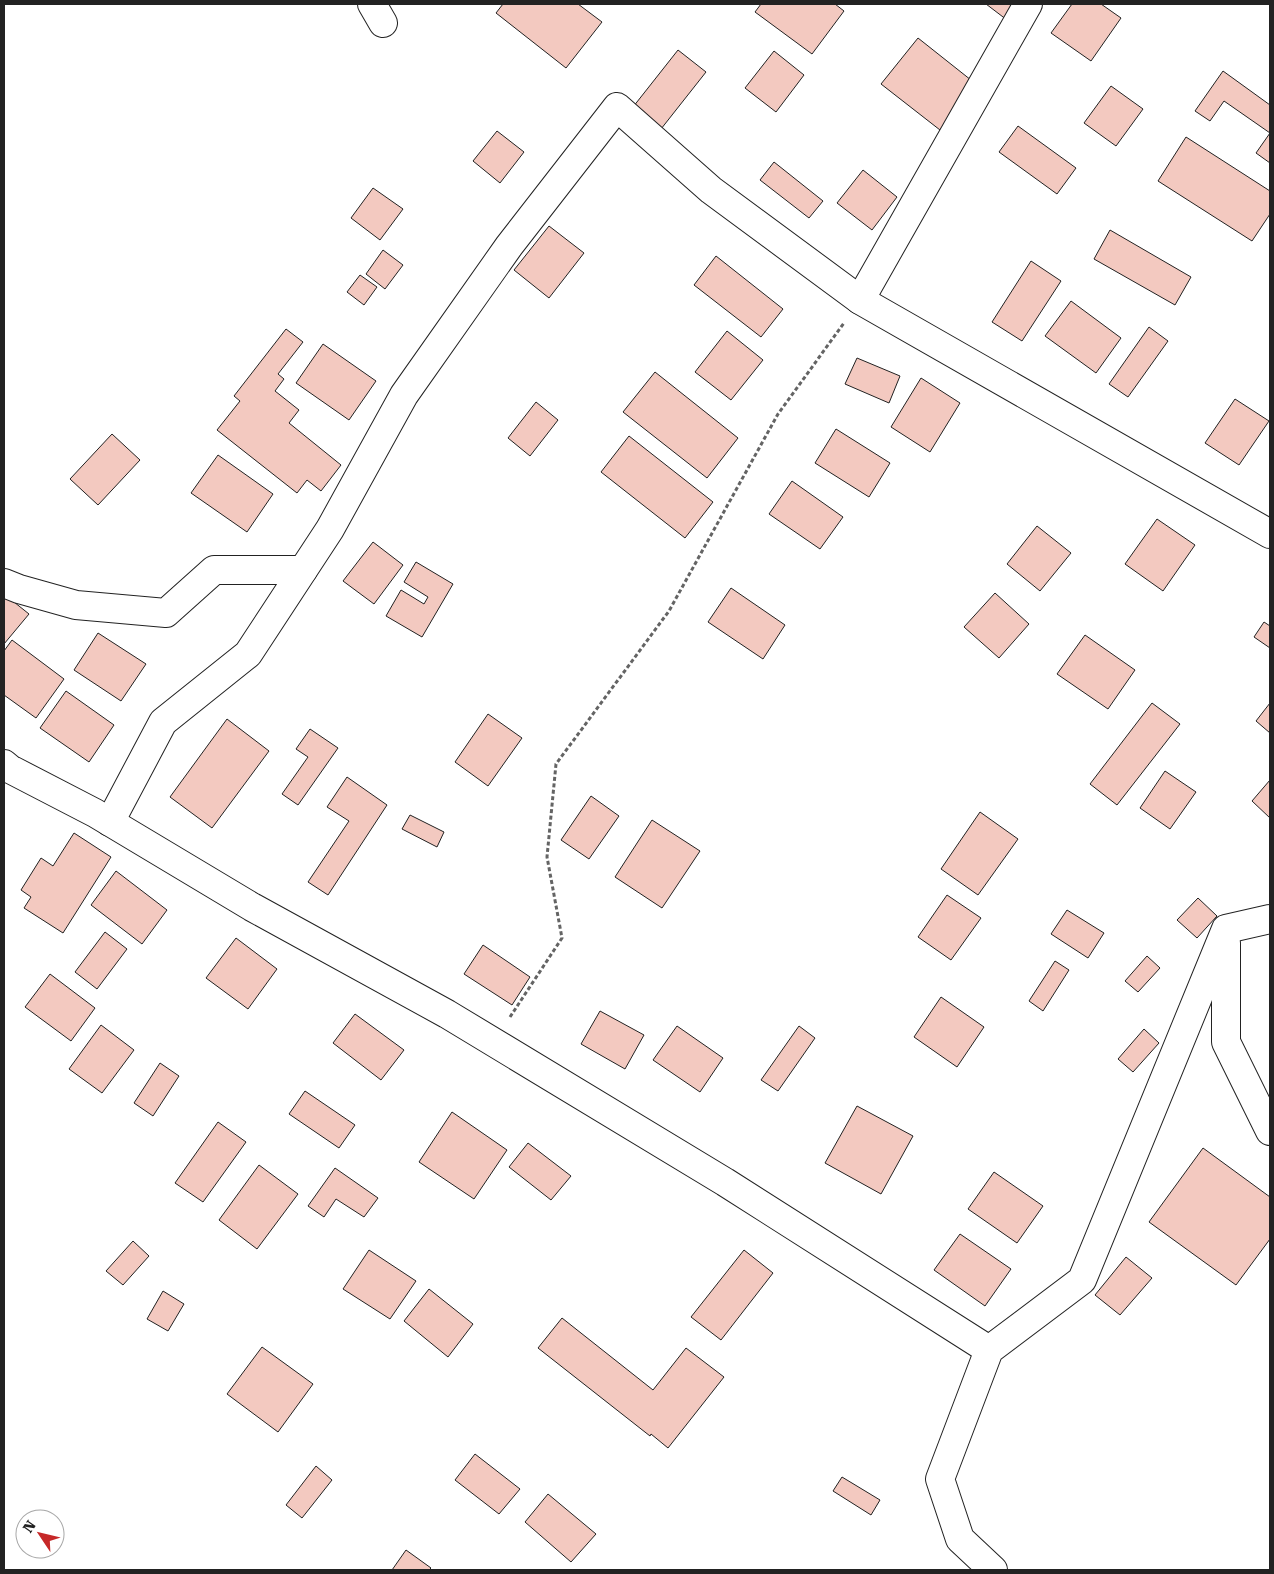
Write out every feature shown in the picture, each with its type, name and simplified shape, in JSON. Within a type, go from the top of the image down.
[{"type":"street","points":[[860,300],[1028,4]]},
{"type":"street","points":[[110,822],[163,722],[248,654],[330,529],[404,396],[510,246],[617,107],[711,190],[860,300],[1270,534]]},
{"type":"street","points":[[4,583],[19,589],[76,604],[166,612],[214,570],[303,570]]},
{"type":"street","points":[[4,764],[110,822],[252,908],[447,1014],[726,1182],[989,1350]]},
{"type":"street","points":[[1226,929],[1270,919]]},
{"type":"street","points":[[1226,929],[1226,1042],[1270,1130]]},
{"type":"street","points":[[993,1570],[960,1539],[940,1479],[989,1350],[1082,1280],[1226,929]]},
{"type":"path","points":[[494,1042],[562,938],[547,858],[556,764],[669,611],[778,414],[860,300]]},
{"type":"building","points":[[503,4],[578,4],[602,22],[566,68],[496,13]]},
{"type":"building","points":[[761,4],[835,4],[844,11],[812,54],[755,12]]},
{"type":"building","points":[[986,4],[1020,4],[1007,20]]},
{"type":"building","points":[[1072,4],[1101,4],[1121,18],[1091,61],[1051,33]]},
{"type":"building","points":[[918,38],[976,84],[940,130],[881,84]]},
{"type":"building","points":[[678,50],[706,72],[661,129],[633,107]]},
{"type":"building","points":[[774,51],[804,75],[776,112],[745,88]]},
{"type":"building","points":[[1223,71],[1270,105],[1270,133],[1224,101],[1210,121],[1195,111]]},
{"type":"building","points":[[1111,86],[1143,109],[1116,146],[1084,123]]},
{"type":"building","points":[[1018,126],[1076,168],[1057,194],[999,152]]},
{"type":"building","points":[[497,131],[524,152],[500,183],[473,161]]},
{"type":"building","points":[[1270,133],[1270,163],[1256,153]]},
{"type":"building","points":[[1186,137],[1270,191],[1270,214],[1252,241],[1158,181]]},
{"type":"building","points":[[774,162],[823,201],[809,218],[760,180]]},
{"type":"building","points":[[863,170],[897,197],[872,230],[837,203]]},
{"type":"building","points":[[373,188],[403,209],[380,240],[351,218]]},
{"type":"building","points":[[549,226],[584,253],[549,298],[514,270]]},
{"type":"building","points":[[1110,230],[1191,277],[1175,305],[1094,259]]},
{"type":"building","points":[[383,250],[403,265],[385,289],[366,274]]},
{"type":"building","points":[[716,256],[783,309],[761,337],[694,285]]},
{"type":"building","points":[[1031,261],[1061,281],[1022,341],[992,322]]},
{"type":"building","points":[[360,275],[377,287],[364,305],[347,292]]},
{"type":"building","points":[[1071,301],[1121,338],[1096,373],[1045,336]]},
{"type":"building","points":[[1149,327],[1168,341],[1128,397],[1109,384]]},
{"type":"building","points":[[286,329],[303,342],[278,374],[284,379],[275,391],[299,410],[289,423],[341,465],[321,491],[307,480],[297,493],[217,430],[240,401],[234,396]]},
{"type":"building","points":[[727,331],[763,360],[731,400],[695,372]]},
{"type":"building","points":[[323,344],[376,381],[349,420],[296,383]]},
{"type":"building","points":[[857,358],[900,376],[889,403],[845,384]]},
{"type":"building","points":[[655,372],[738,438],[707,478],[623,412]]},
{"type":"building","points":[[921,378],[960,403],[930,452],[891,427]]},
{"type":"building","points":[[1235,399],[1269,421],[1239,465],[1205,443]]},
{"type":"building","points":[[536,402],[558,420],[530,456],[508,438]]},
{"type":"building","points":[[836,429],[890,463],[869,497],[815,463]]},
{"type":"building","points":[[112,434],[140,460],[98,505],[70,479]]},
{"type":"building","points":[[629,436],[713,502],[685,538],[601,472]]},
{"type":"building","points":[[218,455],[273,494],[247,532],[191,493]]},
{"type":"building","points":[[792,481],[843,517],[820,549],[769,514]]},
{"type":"building","points":[[1157,519],[1195,545],[1163,591],[1125,564]]},
{"type":"building","points":[[1037,526],[1071,553],[1040,591],[1007,564]]},
{"type":"building","points":[[373,542],[403,565],[374,604],[343,581]]},
{"type":"building","points":[[416,562],[453,584],[422,637],[386,616],[401,590],[424,604],[428,597],[404,582]]},
{"type":"building","points":[[731,588],[785,625],[763,659],[708,622]]},
{"type":"building","points":[[995,593],[1029,624],[999,658],[964,627]]},
{"type":"building","points":[[4,594],[29,614],[4,644]]},
{"type":"building","points":[[1264,622],[1270,626],[1270,648],[1254,637]]},
{"type":"building","points":[[98,633],[146,664],[121,701],[74,670]]},
{"type":"building","points":[[1085,635],[1135,670],[1108,709],[1057,674]]},
{"type":"building","points":[[12,640],[64,679],[36,718],[4,695],[4,651]]},
{"type":"building","points":[[66,691],[114,725],[89,762],[40,728]]},
{"type":"building","points":[[1152,703],[1180,724],[1117,805],[1090,784]]},
{"type":"building","points":[[1270,703],[1270,733],[1256,721]]},
{"type":"building","points":[[488,714],[522,738],[488,786],[455,762]]},
{"type":"building","points":[[227,719],[269,751],[212,828],[170,797]]},
{"type":"building","points":[[310,729],[338,748],[298,805],[282,794],[308,757],[296,749]]},
{"type":"building","points":[[1165,771],[1196,792],[1170,829],[1140,808]]},
{"type":"building","points":[[347,777],[387,805],[328,895],[308,882],[349,821],[327,807]]},
{"type":"building","points":[[1270,780],[1270,818],[1252,801]]},
{"type":"building","points":[[591,796],[619,816],[589,859],[561,840]]},
{"type":"building","points":[[980,812],[1018,839],[978,895],[941,869]]},
{"type":"building","points":[[410,815],[444,832],[437,847],[402,829]]},
{"type":"building","points":[[652,820],[700,851],[662,908],[615,877]]},
{"type":"building","points":[[74,833],[111,857],[63,933],[24,908],[31,897],[21,890],[41,858],[53,866]]},
{"type":"building","points":[[116,871],[167,910],[142,944],[91,905]]},
{"type":"building","points":[[947,895],[981,918],[951,960],[918,937]]},
{"type":"building","points":[[1198,898],[1217,916],[1197,938],[1177,920]]},
{"type":"building","points":[[1067,910],[1104,933],[1088,958],[1051,934]]},
{"type":"building","points":[[105,932],[127,949],[97,989],[75,972]]},
{"type":"building","points":[[236,938],[277,969],[248,1009],[206,978]]},
{"type":"building","points":[[483,945],[530,977],[512,1005],[464,974]]},
{"type":"building","points":[[1147,956],[1160,968],[1138,992],[1125,981]]},
{"type":"building","points":[[1055,961],[1069,970],[1043,1011],[1029,1001]]},
{"type":"building","points":[[50,974],[95,1008],[71,1041],[25,1007]]},
{"type":"building","points":[[941,997],[984,1027],[957,1067],[914,1037]]},
{"type":"building","points":[[600,1011],[644,1035],[625,1069],[581,1044]]},
{"type":"building","points":[[355,1014],[404,1050],[381,1080],[333,1043]]},
{"type":"building","points":[[101,1025],[134,1050],[102,1093],[69,1069]]},
{"type":"building","points":[[677,1026],[723,1058],[700,1092],[653,1060]]},
{"type":"building","points":[[799,1026],[815,1038],[778,1091],[761,1080]]},
{"type":"building","points":[[1144,1029],[1159,1043],[1133,1072],[1118,1059]]},
{"type":"building","points":[[160,1063],[179,1076],[153,1116],[134,1103]]},
{"type":"building","points":[[305,1091],[355,1125],[339,1148],[289,1114]]},
{"type":"building","points":[[857,1106],[913,1136],[881,1194],[825,1163]]},
{"type":"building","points":[[452,1112],[507,1150],[474,1199],[419,1162]]},
{"type":"building","points":[[218,1122],[246,1142],[203,1202],[175,1183]]},
{"type":"building","points":[[528,1143],[571,1176],[551,1200],[509,1167]]},
{"type":"building","points":[[1203,1148],[1270,1197],[1270,1239],[1236,1285],[1149,1222]]},
{"type":"building","points":[[259,1165],[298,1194],[257,1249],[219,1220]]},
{"type":"building","points":[[335,1168],[378,1198],[364,1217],[336,1199],[324,1217],[308,1206]]},
{"type":"building","points":[[994,1172],[1043,1206],[1017,1243],[968,1209]]},
{"type":"building","points":[[960,1234],[1011,1269],[985,1306],[934,1270]]},
{"type":"building","points":[[133,1241],[149,1256],[123,1285],[106,1271]]},
{"type":"building","points":[[369,1250],[416,1281],[390,1319],[343,1289]]},
{"type":"building","points":[[744,1250],[773,1273],[721,1340],[691,1317]]},
{"type":"building","points":[[1126,1257],[1152,1278],[1120,1315],[1095,1295]]},
{"type":"building","points":[[429,1289],[473,1324],[448,1357],[404,1321]]},
{"type":"building","points":[[163,1291],[184,1304],[168,1331],[147,1319]]},
{"type":"building","points":[[562,1318],[653,1390],[686,1348],[724,1377],[668,1448],[538,1348]]},
{"type":"building","points":[[262,1347],[313,1384],[278,1432],[227,1394]]},
{"type":"building","points":[[475,1454],[520,1489],[499,1514],[455,1480]]},
{"type":"building","points":[[316,1466],[332,1480],[302,1518],[286,1505]]},
{"type":"building","points":[[842,1477],[880,1500],[871,1515],[833,1491]]},
{"type":"building","points":[[548,1494],[596,1534],[571,1562],[525,1522]]},
{"type":"building","points":[[406,1550],[431,1568],[429,1570],[392,1570]]}]
